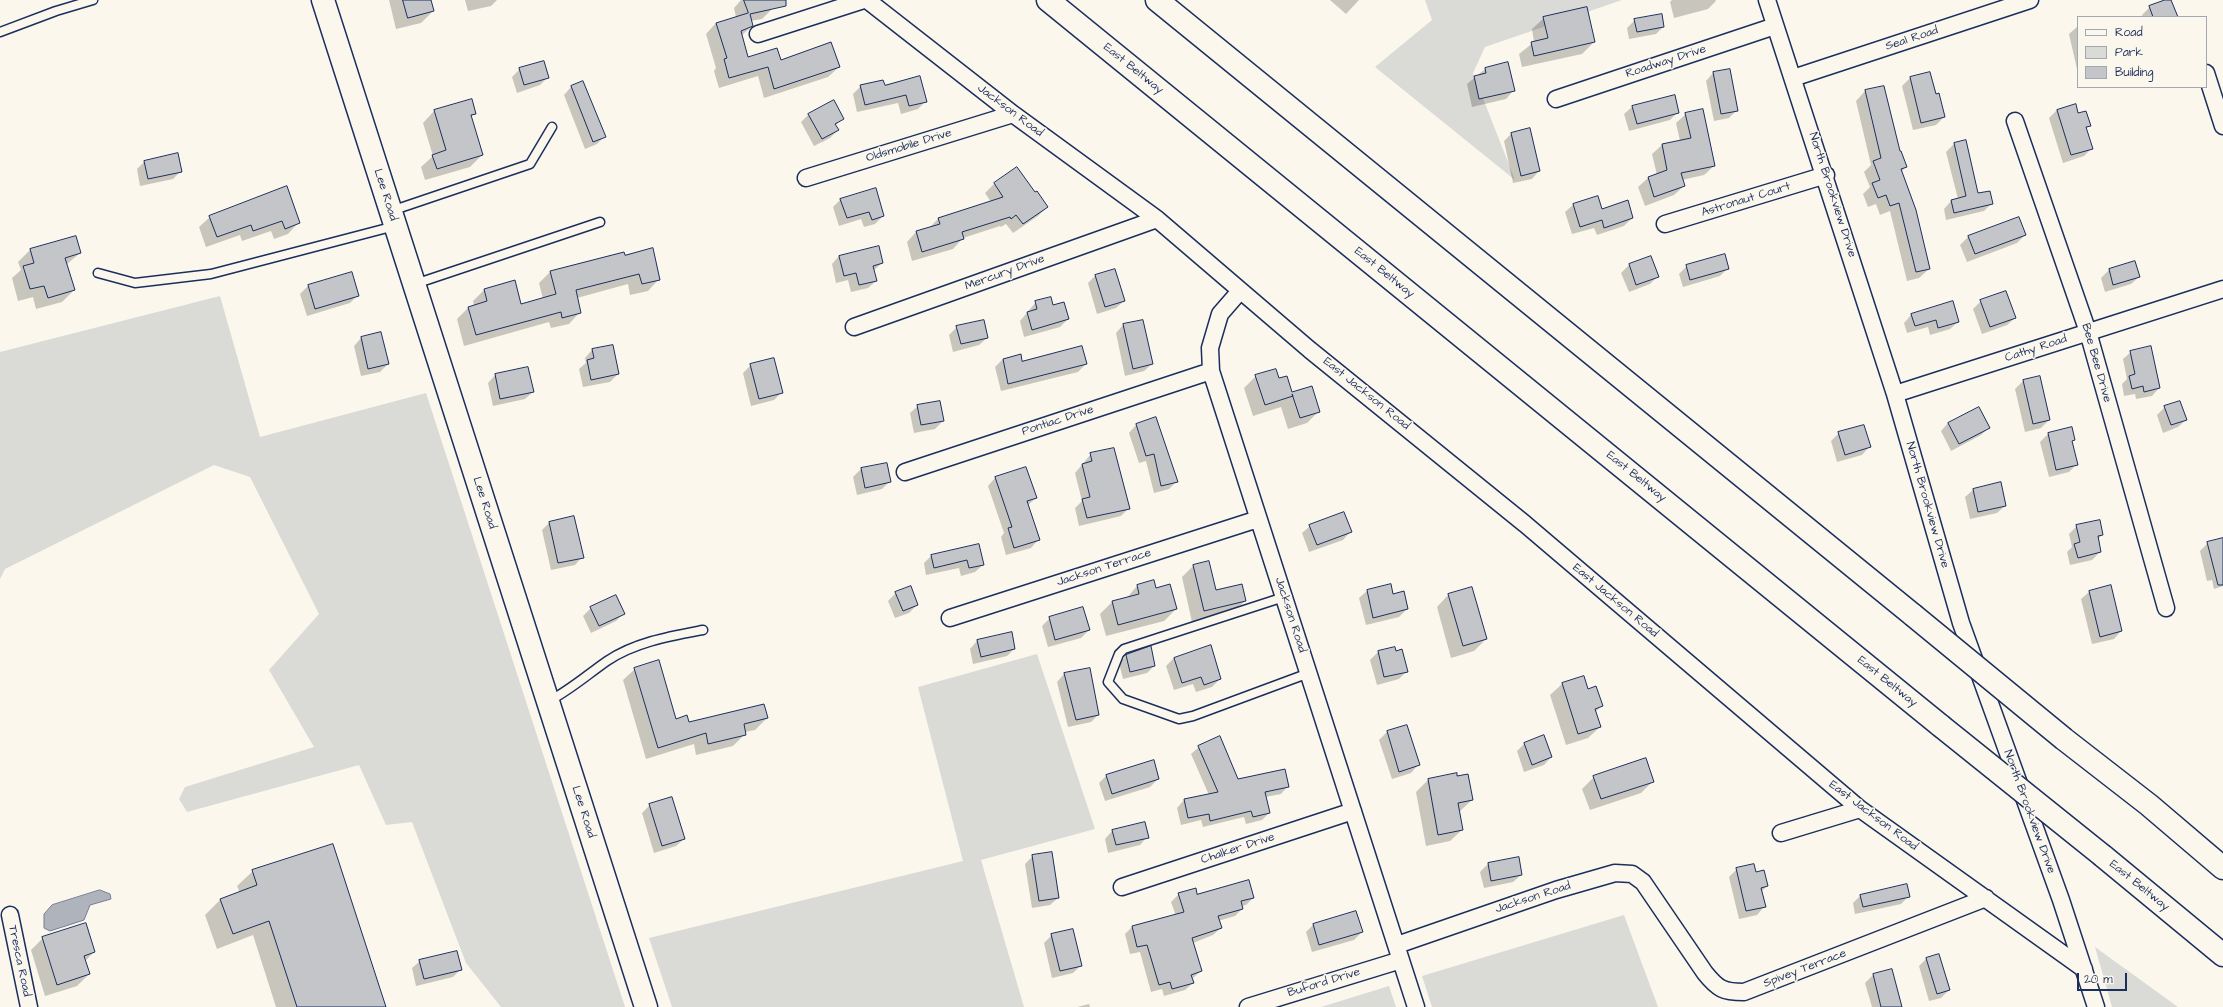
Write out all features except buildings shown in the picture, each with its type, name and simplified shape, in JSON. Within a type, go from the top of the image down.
[{"type":"main road","name":"Lee Road","points":[[323,0],[646,1007]]},
{"type":"main road","name":"East Beltway","points":[[1048,0],[2223,955]]},
{"type":"main road","points":[[1157,0],[2064,738],[2150,805],[2223,868]]},
{"type":"street","points":[[758,34],[865,0]]},
{"type":"street","name":"Jackson Road","points":[[865,0],[1012,114],[1157,219]]},
{"type":"street","name":"North Brookview Drive","points":[[1767,0],[1826,175],[1895,394],[1961,623],[2061,900],[2096,1007]]},
{"type":"street","name":"Seal Road","points":[[1793,78],[2030,0]]},
{"type":"street","name":"Roadway Drive","points":[[1556,99],[1775,26]]},
{"type":"street","points":[[2207,76],[2223,126]]},
{"type":"street","name":"Oldsmobile Drive","points":[[806,178],[1012,114]]},
{"type":"street","name":"Bee Bee Drive","points":[[2014,121],[2088,332],[2166,608]]},
{"type":"street","name":"Astronaut Court","points":[[1665,224],[1826,175]]},
{"type":"street","name":"East Jackson Road","points":[[1157,219],[1310,350],[1525,524],[1860,809],[1986,898],[2084,970]]},
{"type":"street","name":"Mercury Drive","points":[[854,327],[1157,219]]},
{"type":"street","name":"Cathy Road","points":[[1895,394],[2223,289]]},
{"type":"street","name":"Jackson Road","points":[[1240,291],[1220,314],[1210,348],[1211,371],[1416,1007]]},
{"type":"street","name":"Pontiac Drive","points":[[905,472],[1211,371]]},
{"type":"street","name":"Jackson Terrace","points":[[950,618],[1258,518]]},
{"type":"street","points":[[1781,832],[1860,809]]},
{"type":"street","name":"Chalker Drive","points":[[1122,886],[1353,811]]},
{"type":"street","name":"Jackson Road","points":[[1397,945],[1556,890],[1614,873],[1632,874],[1643,882],[1658,904]]},
{"type":"street","name":"Spivey Terrace","points":[[1658,904],[1701,967],[1716,985],[1727,992],[1744,992],[1986,898]]},
{"type":"street","name":"Tresca Road","points":[[10,914],[29,1007]]},
{"type":"street","name":"Buford Drive","points":[[1248,1007],[1401,960]]},
{"type":"lane","points":[[0,32],[56,11],[92,0]]},
{"type":"lane","points":[[98,273],[135,282],[211,274],[393,219],[530,164],[552,127]]},
{"type":"lane","points":[[414,284],[600,222]]},
{"type":"lane","points":[[1284,597],[1124,649],[1120,654],[1108,682],[1123,699],[1179,719],[1193,716],[1309,673]]},
{"type":"lane","points":[[548,701],[567,691],[608,660],[632,648],[665,637],[703,630]]},
{"type":"green space","points":[[1425,0],[1622,0],[1485,47],[1473,73],[1515,180],[1375,67],[1432,20]]},
{"type":"green space","points":[[220,296],[260,437],[426,393],[625,1007],[501,1007],[466,963],[412,822],[386,825],[359,765],[187,812],[179,799],[185,787],[314,747],[269,670],[319,614],[250,477],[214,465],[5,569],[0,579],[0,352]]},
{"type":"green space","points":[[1037,654],[1095,829],[981,860],[1024,1007],[672,1007],[649,938],[963,861],[918,687]]},
{"type":"green space","points":[[1624,915],[1658,1007],[1432,1007],[1422,976]]},
{"type":"green space","points":[[2095,947],[2178,1007],[2112,1007]]},
{"type":"green space","points":[[1389,986],[1396,1007],[1321,1007]]},
{"type":"shaded area","points":[[100,890],[110,894],[111,899],[90,905],[84,920],[50,931],[44,928],[44,914],[52,905]]}]
